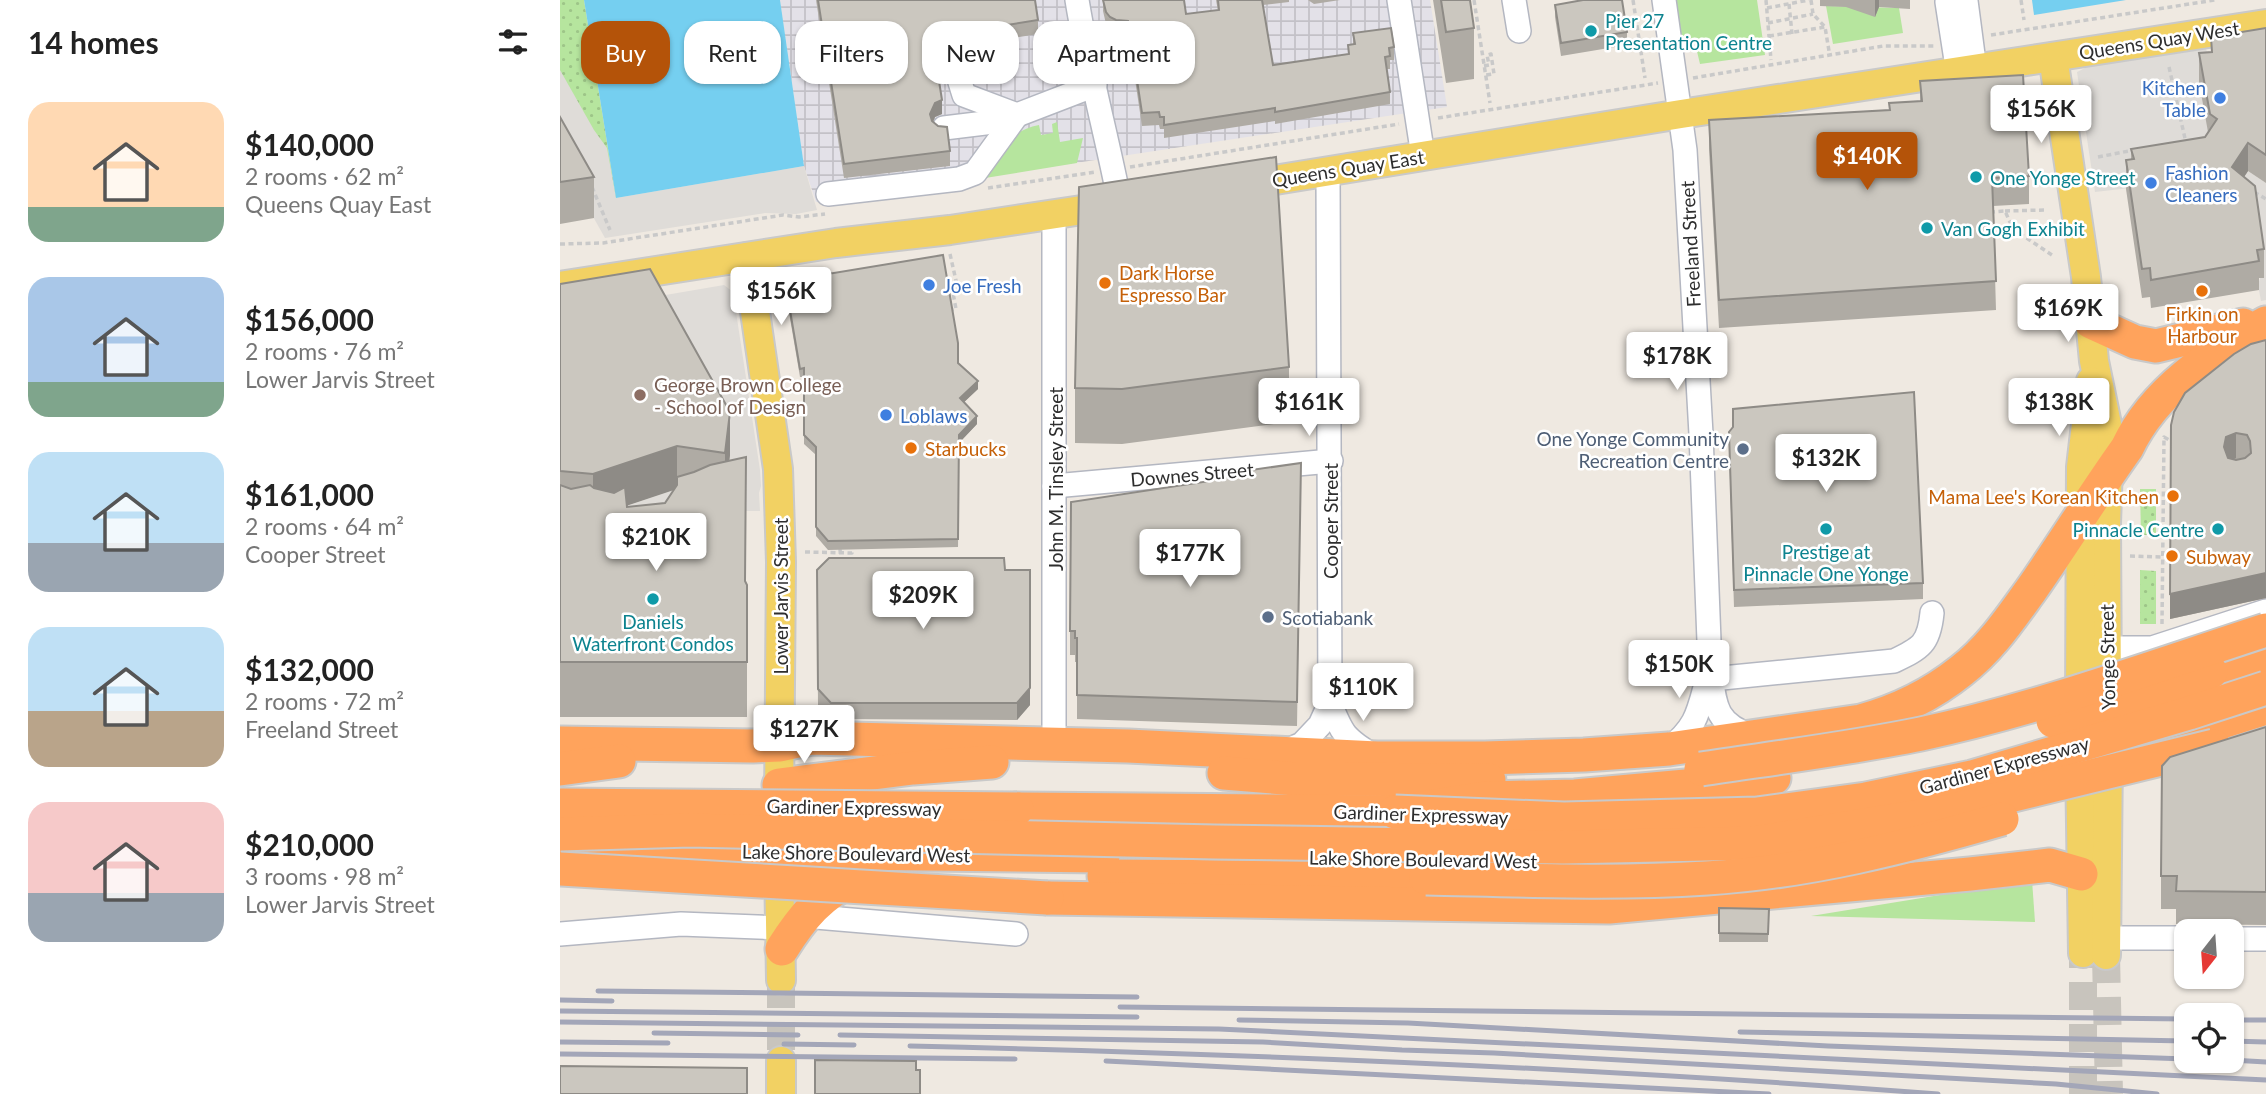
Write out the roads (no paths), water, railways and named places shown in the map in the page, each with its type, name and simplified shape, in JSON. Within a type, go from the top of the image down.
[{"type":"highway","points":[[2091,322],[2135,342],[2155,346],[2266,321]]},
{"type":"highway","points":[[560,743],[780,745],[812,738],[1054,743],[1377,758],[1584,755],[1669,749],[1861,721],[1891,713],[1918,699],[1962,671],[1990,644],[2011,619],[2080,519],[2156,403],[2214,354],[2266,321]]},
{"type":"highway","points":[[780,745],[812,754],[1163,767],[1296,779],[1442,781],[1593,777],[1701,769],[1827,751],[1922,733],[2024,708],[2266,630]]},
{"type":"highway","points":[[1395,812],[1485,798],[1575,796],[1774,778],[1903,756],[2029,728],[2266,655]]},
{"type":"highway","name":"Gardiner Expressway","points":[[560,805],[1395,812],[1564,819],[1757,814],[1866,799],[1972,777],[2266,688]]},
{"type":"highway","name":"Lake Shore Boulevard West","points":[[560,850],[1642,861],[1756,844],[1902,811],[2094,762],[2266,708]]},
{"type":"highway","name":"Gardiner Expressway","points":[[560,834],[690,830],[1564,847],[1753,843],[1944,812],[2230,742],[2266,730]]},
{"type":"highway","points":[[778,852],[826,863],[878,869],[1007,876],[1412,878],[1585,882],[1708,878],[1822,864],[1917,844],[2012,816],[2230,742]]},
{"type":"highway","points":[[560,769],[616,762],[672,745]]},
{"type":"highway","points":[[779,785],[913,768],[992,762]]},
{"type":"highway","points":[[1379,904],[1492,890],[1642,861]]},
{"type":"highway","points":[[560,869],[1047,898],[1609,907],[1957,876],[2050,864],[2081,874]]},
{"type":"highway","points":[[787,943],[824,897],[849,881],[878,869]]},
{"type":"main road","name":"Queens Quay West","points":[[2053,57],[2266,24]]},
{"type":"main road","name":"Queens Quay East","points":[[1211,190],[2053,57]]},
{"type":"main road","name":"Yonge Street","points":[[2053,57],[2091,322],[2094,361],[2109,435],[2106,648],[2081,874],[2099,949]]},
{"type":"main road","points":[[560,286],[836,243],[950,230],[1133,202]]},
{"type":"main road","name":"Lower Jarvis Street","points":[[747,257],[778,469],[781,562],[778,852],[787,943]]},
{"type":"main road","name":"Yonge Street","points":[[2094,361],[2081,459],[2080,519],[2094,762],[2099,949]]},
{"type":"main road","points":[[781,1061],[781,1094]]},
{"type":"street","points":[[1077,0],[1095,85],[1133,202]]},
{"type":"street","points":[[1399,0],[1423,156]]},
{"type":"street","points":[[1514,0],[1520,31]]},
{"type":"street","name":"Freeland Street","points":[[1664,0],[1685,150],[1711,673],[1715,704],[1723,720],[1739,732],[1755,737]]},
{"type":"street","points":[[1956,2],[1966,71]]},
{"type":"street","points":[[961,84],[964,95],[1017,115]]},
{"type":"street","points":[[944,128],[985,123],[1017,115],[1095,85]]},
{"type":"street","points":[[828,194],[960,179],[975,173],[1017,115]]},
{"type":"street","name":"Cooper Street","points":[[1328,172],[1330,703],[1340,730],[1351,742],[1377,758]]},
{"type":"street","name":"John M. Tinsley Street","points":[[1054,214],[1054,743]]},
{"type":"street","name":"Downes Street","points":[[1054,486],[1331,461]]},
{"type":"street","points":[[2106,648],[2152,648],[2266,611]]},
{"type":"street","points":[[1711,673],[1894,661],[1916,650],[1930,632],[1932,613]]},
{"type":"street","name":"Freeland Street","points":[[1669,749],[1689,731],[1696,720],[1711,673]]},
{"type":"street","points":[[1279,754],[1302,744],[1320,725],[1330,703]]},
{"type":"street","points":[[560,934],[681,924],[787,943],[1016,934]]},
{"type":"street","points":[[2244,939],[2266,939]]},
{"type":"street","points":[[2099,949],[2174,940]]},
{"type":"water","points":[[584,0],[780,0],[804,166],[616,198],[598,84],[670,84],[670,21],[587,21]]},
{"type":"water","points":[[2032,0],[2126,0],[2034,15]]},
{"type":"tunnel","points":[[2083,953],[2083,1094]]},
{"type":"tunnel","points":[[2106,955],[2109,1094]]},
{"type":"tunnel","points":[[781,980],[781,1061]]},
{"type":"railway","points":[[598,991],[1137,997]]},
{"type":"railway","points":[[560,1000],[612,1001]]},
{"type":"railway","points":[[1120,1007],[2174,1019]]},
{"type":"railway","points":[[560,1011],[1137,1017]]},
{"type":"railway","points":[[1239,1020],[1408,1023],[1828,1046],[2174,1059]]},
{"type":"railway","points":[[2244,1020],[2266,1020]]},
{"type":"railway","points":[[560,1022],[1219,1029],[2266,1080]]},
{"type":"railway","points":[[1740,1032],[2174,1041]]},
{"type":"railway","points":[[654,1033],[798,1035]]},
{"type":"railway","points":[[840,1035],[1263,1042],[2056,1084],[2157,1094]]},
{"type":"railway","points":[[2244,1041],[2266,1042]]},
{"type":"railway","points":[[560,1042],[668,1043]]},
{"type":"railway","points":[[784,1044],[854,1045]]},
{"type":"railway","points":[[910,1046],[1424,1063],[1938,1094]]},
{"type":"railway","points":[[560,1054],[1015,1059]]},
{"type":"railway","points":[[1106,1061],[1769,1094]]},
{"type":"railway","points":[[2244,1061],[2266,1062]]},
{"type":"place","name":"Pier 27 Presentation Centre","points":[[1591,31]]},
{"type":"place","name":"Kitchen Table","points":[[2220,98]]},
{"type":"place","name":"One Yonge Street","points":[[1976,177]]},
{"type":"place","name":"Fashion Cleaners","points":[[2151,183]]},
{"type":"place","name":"Van Gogh Exhibit","points":[[1927,228]]},
{"type":"place","name":"Dark Horse Espresso Bar","points":[[1105,283]]},
{"type":"place","name":"Joe Fresh","points":[[929,285]]},
{"type":"place","name":"Firkin on Harbour","points":[[2202,291]]},
{"type":"place","name":"George Brown College - School of Design","points":[[640,395]]},
{"type":"place","name":"Loblaws","points":[[886,415]]},
{"type":"place","name":"Starbucks","points":[[911,448]]},
{"type":"place","name":"One Yonge Community Recreation Centre","points":[[1743,449]]},
{"type":"place","name":"Mama Lee's Korean Kitchen","points":[[2173,496]]},
{"type":"place","name":"Prestige at Pinnacle One Yonge","points":[[1826,529]]},
{"type":"place","name":"Pinnacle Centre","points":[[2218,529]]},
{"type":"place","name":"Subway","points":[[2172,556]]},
{"type":"place","name":"Daniels Waterfront Condos","points":[[653,599]]},
{"type":"place","name":"Scotiabank","points":[[1268,617]]}]
